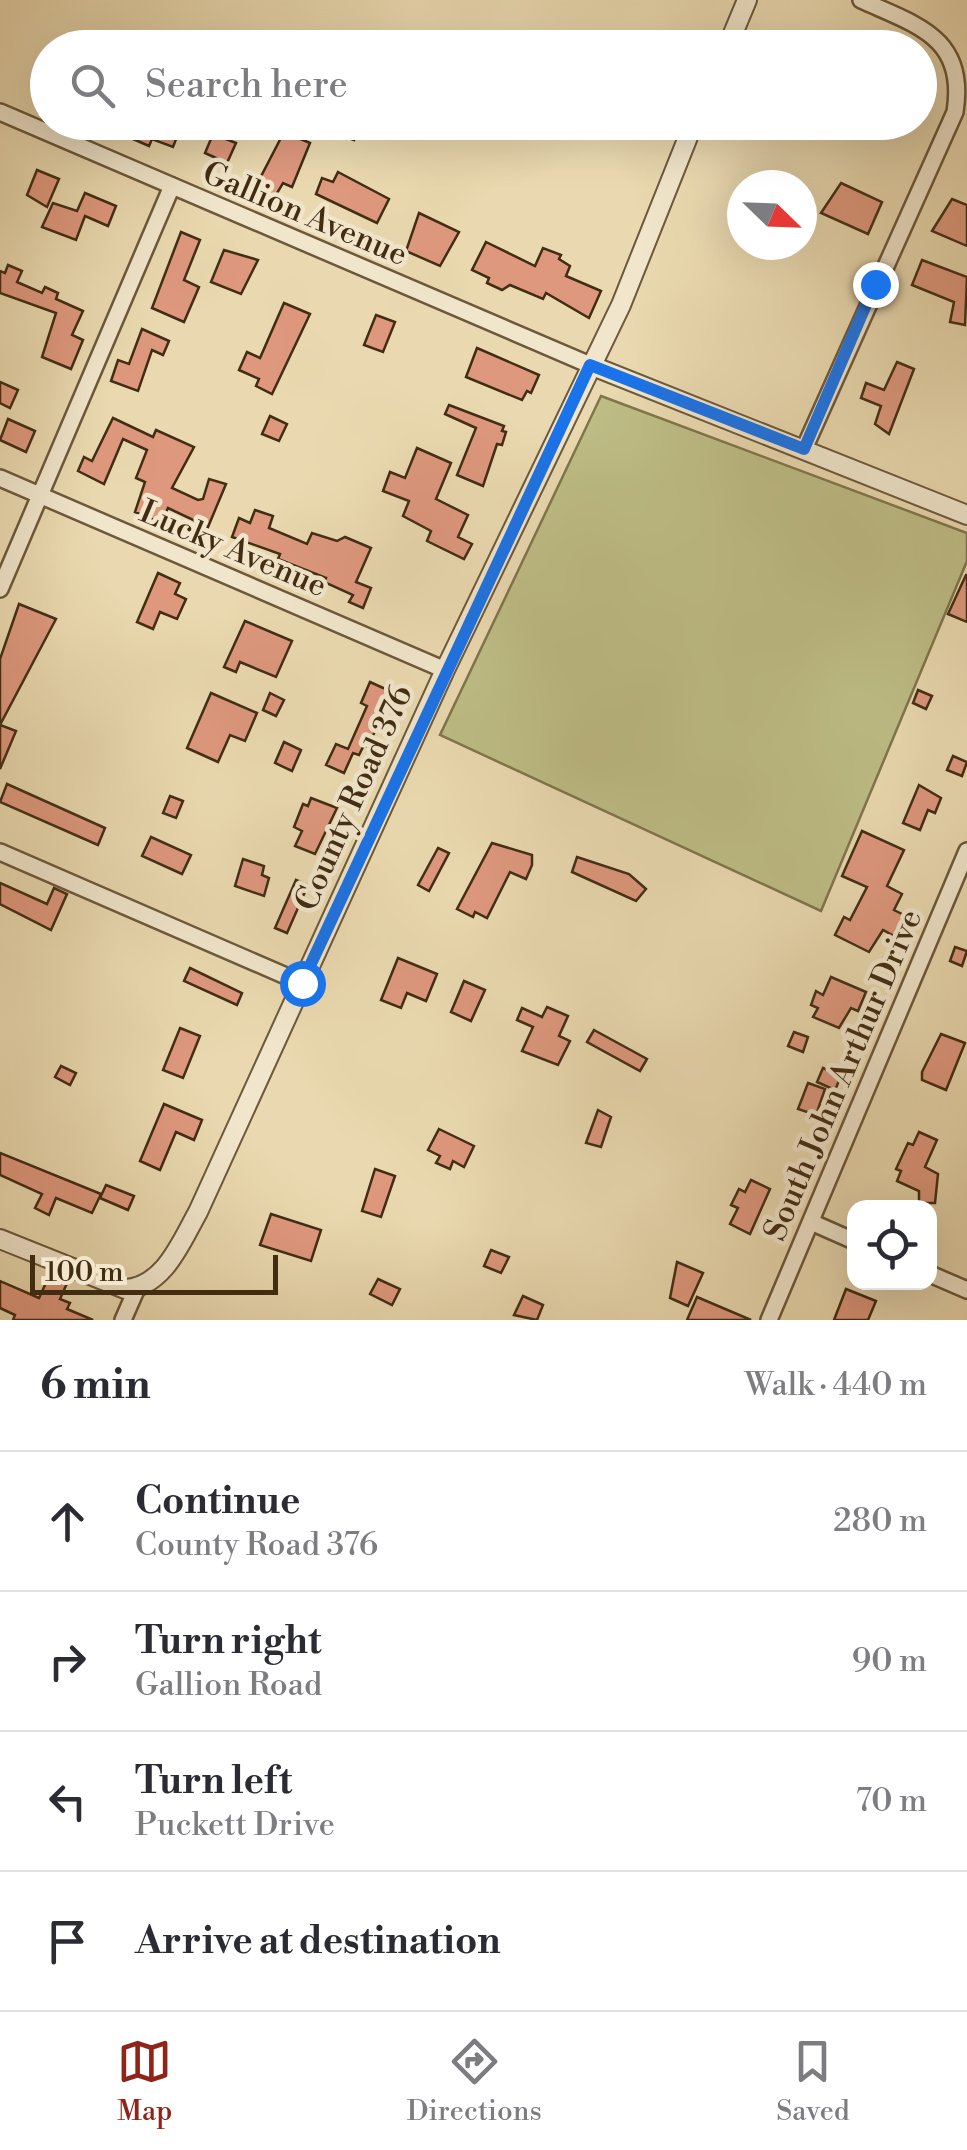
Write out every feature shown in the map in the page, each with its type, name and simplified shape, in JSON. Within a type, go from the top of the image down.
[{"type":"street","points":[[734,30],[747,0]]},
{"type":"street","points":[[861,0],[924,30]]},
{"type":"street","points":[[804,449],[955,112],[964,83],[958,51],[937,36]]},
{"type":"street","name":"Gallion Avenue","points":[[0,112],[30,125]]},
{"type":"street","name":"Gallion Avenue","points":[[65,140],[590,365]]},
{"type":"street","name":"County Road 376","points":[[122,1320],[137,1288],[157,1276],[198,1212],[444,670],[632,278],[687,140]]},
{"type":"street","points":[[0,589],[172,186]]},
{"type":"street","points":[[590,365],[967,515]]},
{"type":"street","name":"Lucky Avenue","points":[[0,478],[444,670]]},
{"type":"street","name":"South John Arthur Drive","points":[[769,1320],[967,851]]},
{"type":"street","points":[[0,852],[302,983]]},
{"type":"street","points":[[811,1222],[847,1238]]},
{"type":"street","points":[[0,1239],[108,1285],[137,1288]]},
{"type":"street","points":[[937,1277],[967,1290]]},
{"type":"shaded area","points":[[601,396],[967,533],[967,561],[821,911],[440,735]]},
{"type":"building","points":[[155,140],[176,140],[173,147]]},
{"type":"building","points":[[210,140],[236,143],[227,163],[205,153]]},
{"type":"building","points":[[280,140],[310,143],[292,187],[283,183],[273,200],[260,195],[263,188],[256,186]]},
{"type":"building","points":[[37,170],[59,179],[47,207],[27,195]]},
{"type":"building","points":[[338,172],[389,199],[377,223],[316,194],[322,178],[333,182]]},
{"type":"building","points":[[841,183],[882,202],[868,234],[821,213]]},
{"type":"building","points":[[85,193],[116,206],[108,226],[85,216],[76,240],[42,227],[53,203],[77,211]]},
{"type":"building","points":[[952,199],[967,205],[967,246],[932,231]]},
{"type":"building","points":[[419,213],[459,232],[440,266],[406,251]]},
{"type":"building","points":[[181,232],[200,240],[184,280],[199,287],[184,322],[152,308]]},
{"type":"building","points":[[486,242],[535,266],[543,248],[561,255],[559,259],[570,266],[566,276],[601,291],[589,318],[546,293],[543,299],[510,285],[502,290],[487,283],[489,278],[472,270]]},
{"type":"building","points":[[224,250],[258,260],[241,294],[211,282]]},
{"type":"building","points":[[922,260],[967,277],[965,325],[950,322],[954,302],[912,285]]},
{"type":"building","points":[[8,265],[22,271],[17,282],[42,293],[45,287],[58,293],[56,299],[83,311],[72,335],[83,340],[71,369],[42,357],[56,313],[0,293],[0,271],[5,273]]},
{"type":"building","points":[[284,303],[310,314],[272,394],[256,386],[259,379],[239,370],[247,352],[260,358]]},
{"type":"building","points":[[376,315],[395,322],[383,352],[364,345]]},
{"type":"building","points":[[142,329],[169,341],[163,355],[152,350],[138,391],[111,381],[118,360],[129,364]]},
{"type":"building","points":[[477,348],[539,375],[531,393],[527,391],[522,400],[466,377]]},
{"type":"building","points":[[897,362],[914,369],[889,434],[875,424],[881,406],[861,398],[866,383],[884,390]]},
{"type":"building","points":[[0,382],[18,390],[10,408],[0,403]]},
{"type":"building","points":[[449,405],[504,426],[502,445],[497,444],[483,486],[457,475],[476,428],[445,414]]},
{"type":"building","points":[[270,416],[287,424],[279,441],[262,434]]},
{"type":"building","points":[[113,418],[153,437],[156,430],[194,447],[172,488],[198,500],[203,499],[209,479],[226,484],[208,527],[168,508],[161,523],[135,512],[145,482],[136,478],[147,450],[123,439],[104,484],[78,471],[84,457],[92,461]]},
{"type":"building","points":[[8,419],[35,431],[26,452],[0,440]]},
{"type":"building","points":[[417,448],[451,463],[436,499],[468,515],[458,537],[472,544],[464,559],[427,541],[431,531],[403,516],[409,501],[383,491],[390,472],[405,478]]},
{"type":"building","points":[[255,510],[273,516],[269,528],[307,544],[312,533],[337,541],[345,537],[371,548],[356,582],[371,588],[363,608],[349,602],[353,595],[324,582],[326,578],[278,559],[280,554],[232,537],[239,518],[250,523]]},
{"type":"building","points":[[158,573],[180,583],[175,594],[186,599],[177,619],[160,612],[153,629],[137,622]]},
{"type":"building","points":[[967,575],[967,622],[948,614]]},
{"type":"building","points":[[19,604],[56,619],[0,725],[0,659]]},
{"type":"building","points":[[245,621],[292,641],[276,677],[240,662],[236,672],[224,667]]},
{"type":"building","points":[[370,682],[392,692],[368,747],[364,745],[359,755],[353,753],[344,773],[326,765],[336,744],[348,749],[367,706],[361,703]]},
{"type":"building","points":[[918,690],[932,696],[926,709],[913,703]]},
{"type":"building","points":[[211,693],[257,713],[245,741],[230,735],[218,762],[187,748]]},
{"type":"building","points":[[270,693],[284,700],[276,716],[263,710]]},
{"type":"building","points":[[0,725],[16,731],[0,769]]},
{"type":"building","points":[[284,742],[301,750],[292,771],[275,763]]},
{"type":"building","points":[[953,756],[967,762],[962,776],[947,770]]},
{"type":"building","points":[[7,784],[105,828],[98,845],[0,802]]},
{"type":"building","points":[[919,785],[941,798],[935,813],[928,810],[920,830],[903,823]]},
{"type":"building","points":[[170,796],[183,801],[176,818],[163,813]]},
{"type":"building","points":[[311,798],[337,808],[315,854],[295,846],[302,831],[294,827],[303,804],[308,806]]},
{"type":"building","points":[[862,831],[904,850],[887,886],[902,894],[894,910],[904,915],[894,936],[883,930],[869,952],[835,935],[844,917],[850,920],[867,887],[842,876]]},
{"type":"building","points":[[151,837],[191,855],[182,874],[142,856]]},
{"type":"building","points":[[492,843],[532,855],[532,865],[526,879],[510,872],[487,918],[475,912],[473,917],[457,909]]},
{"type":"building","points":[[438,848],[449,853],[429,891],[418,885]]},
{"type":"building","points":[[577,857],[629,874],[646,889],[636,901],[572,872]]},
{"type":"building","points":[[243,859],[264,866],[262,875],[269,878],[264,896],[235,886]]},
{"type":"building","points":[[296,880],[308,885],[287,933],[275,928]]},
{"type":"building","points":[[0,883],[47,904],[54,888],[67,894],[51,930],[0,904]]},
{"type":"building","points":[[955,947],[967,951],[962,966],[950,961]]},
{"type":"building","points":[[398,958],[437,974],[426,1001],[407,993],[401,1008],[381,1000]]},
{"type":"building","points":[[190,968],[242,993],[237,1005],[184,981]]},
{"type":"building","points":[[831,977],[866,992],[858,1011],[851,1008],[839,1028],[813,1017],[818,1008],[811,1005],[816,991],[823,995]]},
{"type":"building","points":[[464,981],[485,990],[471,1021],[451,1012]]},
{"type":"building","points":[[547,1007],[568,1016],[559,1036],[570,1041],[558,1065],[522,1051],[533,1027],[517,1020],[522,1008],[542,1017]]},
{"type":"building","points":[[180,1028],[200,1036],[183,1078],[163,1070]]},
{"type":"building","points":[[594,1030],[647,1059],[640,1071],[587,1042]]},
{"type":"building","points":[[794,1032],[808,1037],[803,1052],[788,1046]]},
{"type":"building","points":[[941,1034],[965,1043],[946,1090],[922,1080],[922,1072]]},
{"type":"building","points":[[61,1066],[76,1073],[70,1085],[55,1077]]},
{"type":"building","points":[[823,1068],[841,1076],[835,1090],[817,1082]]},
{"type":"building","points":[[808,1083],[825,1089],[816,1115],[798,1109]]},
{"type":"building","points":[[164,1104],[202,1120],[194,1140],[176,1132],[160,1170],[140,1161]]},
{"type":"building","points":[[598,1110],[611,1117],[601,1147],[586,1143]]},
{"type":"building","points":[[439,1129],[474,1146],[464,1167],[453,1161],[450,1169],[436,1163],[440,1156],[428,1150]]},
{"type":"building","points":[[919,1132],[937,1140],[925,1167],[938,1174],[935,1200],[919,1200],[919,1191],[897,1181],[901,1171],[896,1169],[908,1143],[913,1145]]},
{"type":"building","points":[[0,1153],[101,1194],[92,1213],[56,1198],[49,1215],[35,1208],[42,1194],[0,1175]]},
{"type":"building","points":[[375,1169],[395,1176],[381,1217],[362,1211]]},
{"type":"building","points":[[751,1180],[770,1189],[750,1234],[730,1224],[738,1208],[731,1205],[739,1189],[745,1192]]},
{"type":"building","points":[[106,1185],[134,1196],[128,1210],[100,1198]]},
{"type":"building","points":[[271,1214],[321,1230],[311,1261],[260,1245]]},
{"type":"building","points":[[491,1250],[509,1257],[501,1273],[484,1266]]},
{"type":"building","points":[[677,1262],[703,1273],[688,1306],[670,1298]]},
{"type":"building","points":[[50,1274],[68,1281],[60,1299],[70,1303],[67,1309],[93,1320],[13,1320],[15,1315],[0,1308],[0,1281],[39,1298]]},
{"type":"building","points":[[378,1279],[400,1289],[392,1305],[370,1294]]},
{"type":"building","points":[[846,1289],[876,1301],[868,1320],[834,1320]]},
{"type":"building","points":[[523,1296],[543,1305],[537,1320],[514,1315]]},
{"type":"building","points":[[697,1297],[751,1320],[687,1320]]},
{"type":"route","points":[[302,983],[444,670],[590,365],[804,449],[875,284]]}]
